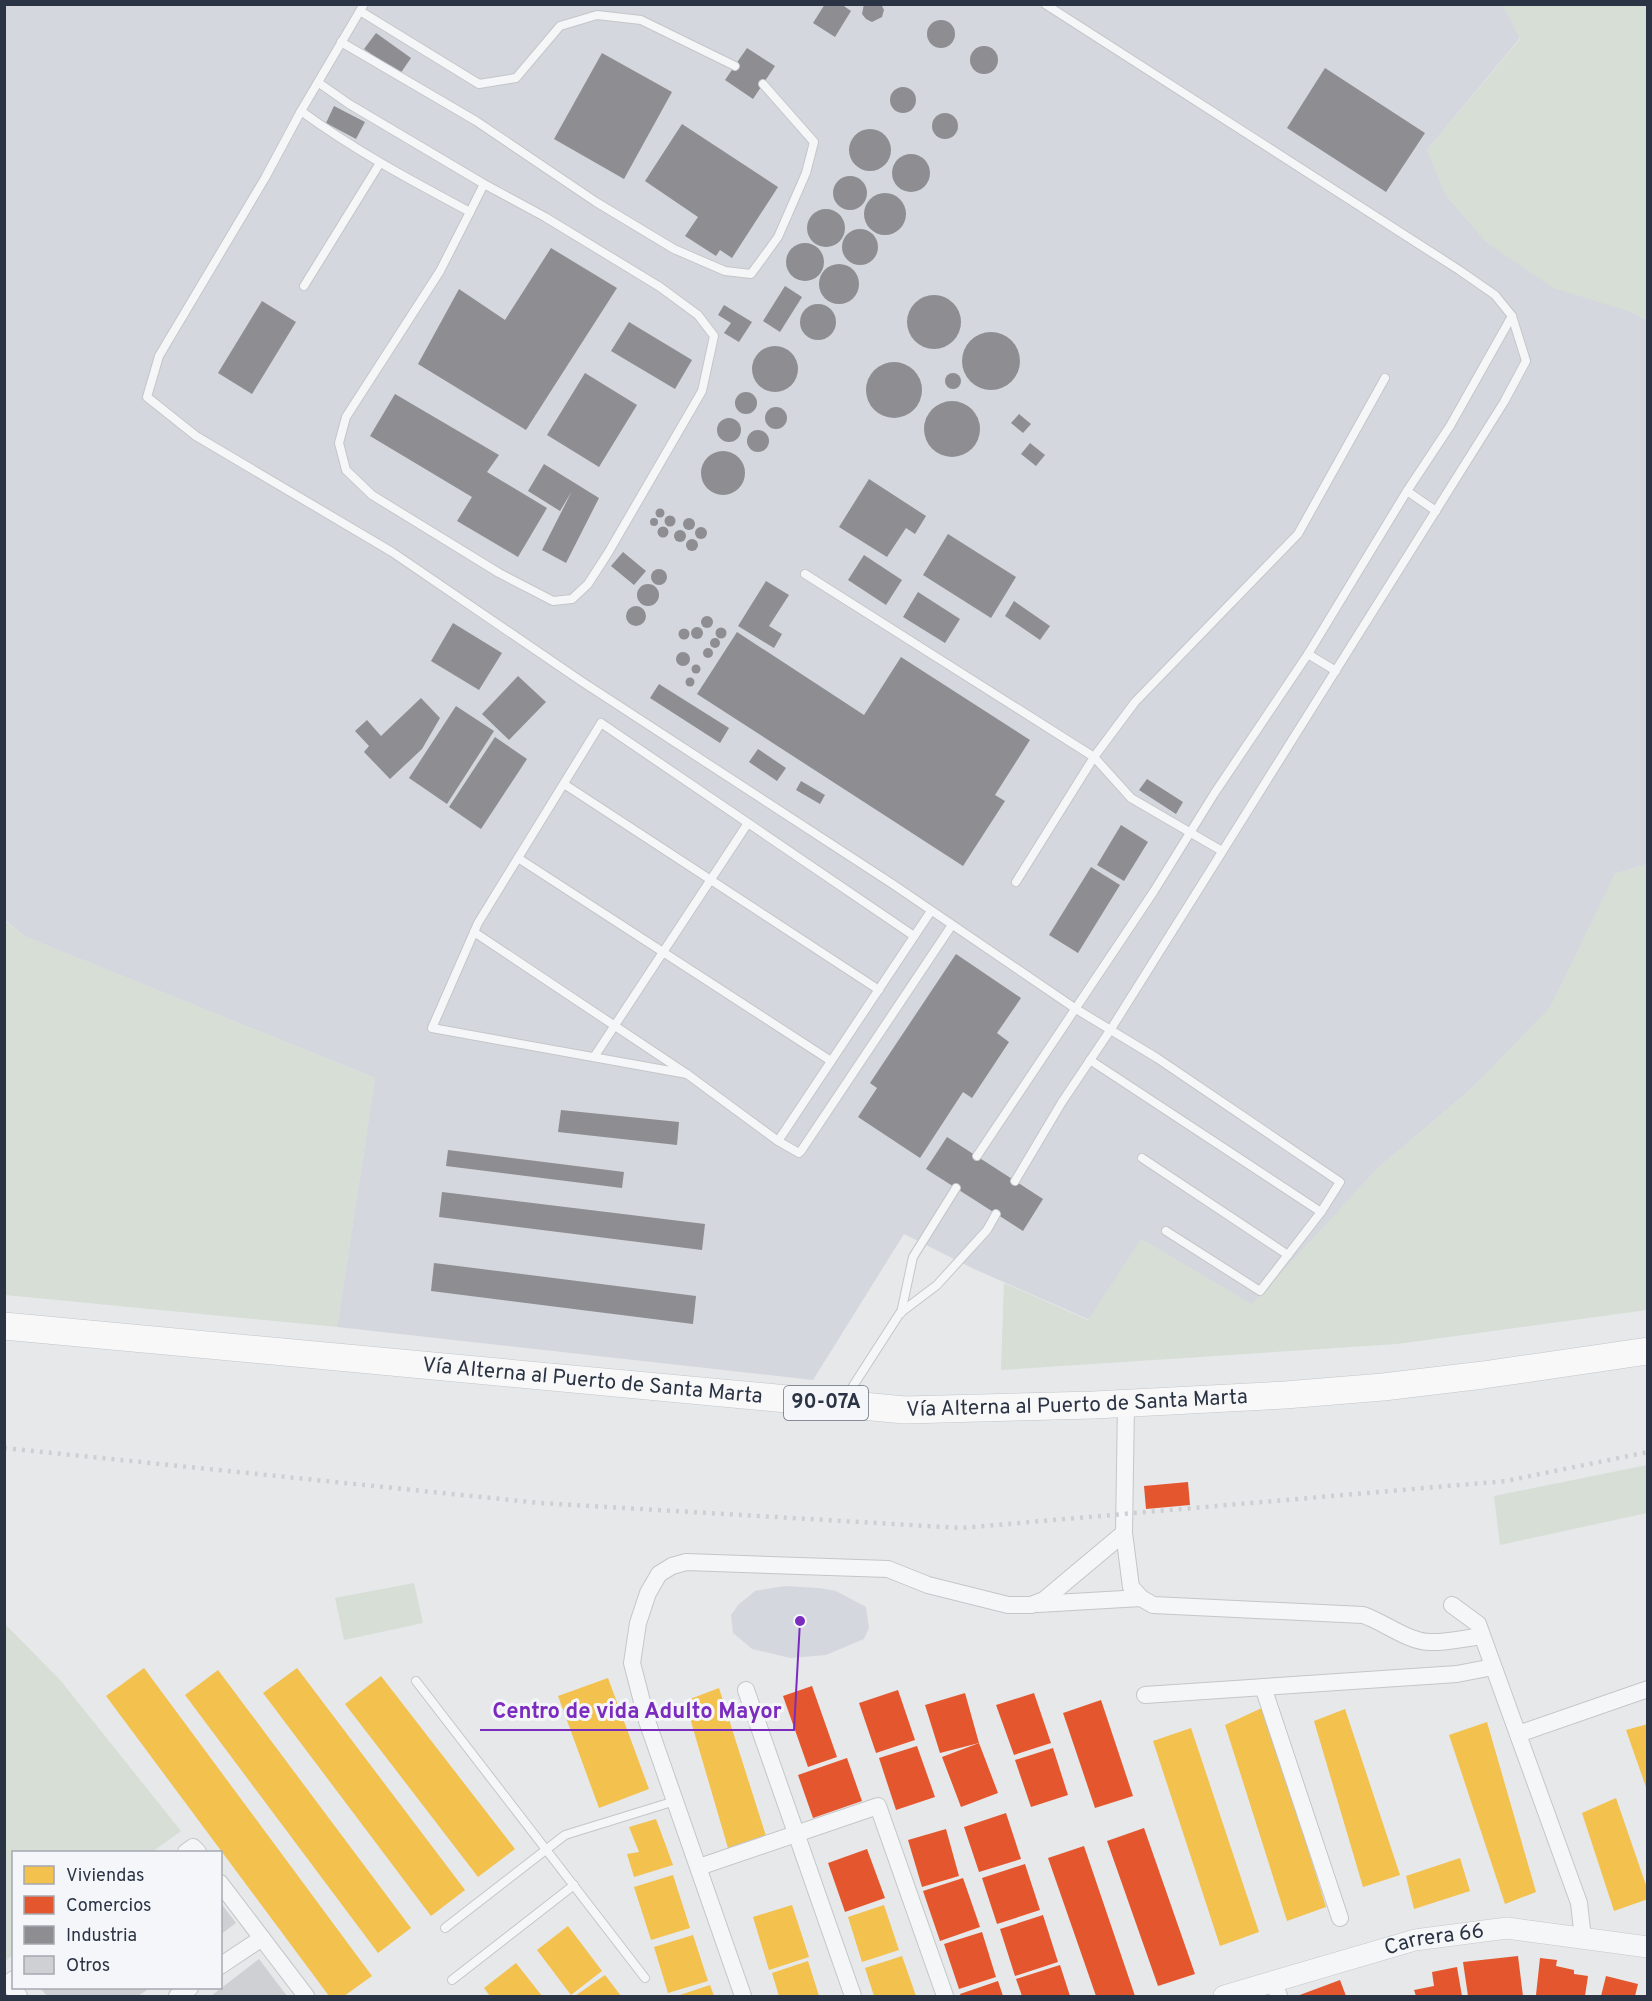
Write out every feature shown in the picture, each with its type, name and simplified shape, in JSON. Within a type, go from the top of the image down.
[{"type":"main road","name":"Vía Alterna al Puerto de Santa Marta","points":[[4,1326],[904,1410],[1285,1395],[1383,1387],[1483,1375],[1647,1351]]},
{"type":"street","points":[[1125,1403],[1124,1533],[1131,1587],[1141,1598],[1153,1605],[1363,1615],[1380,1621],[1400,1634],[1428,1642],[1482,1636]]},
{"type":"street","points":[[1031,1605],[1044,1600],[1124,1533]]},
{"type":"street","points":[[743,1996],[647,1721],[632,1663],[638,1623],[648,1593],[659,1574],[672,1566],[686,1562],[888,1569],[928,1586],[1008,1605],[1141,1598]]},
{"type":"street","points":[[1452,1605],[1478,1624],[1579,1903],[1584,1938]]},
{"type":"street","points":[[1145,1695],[1457,1674],[1493,1667]]},
{"type":"street","points":[[1263,1687],[1340,1918]]},
{"type":"street","points":[[1518,1734],[1647,1689]]},
{"type":"street","points":[[746,1690],[853,1996]]},
{"type":"street","points":[[699,1867],[878,1806],[945,1996]]},
{"type":"street","points":[[222,1886],[306,1996]]},
{"type":"street","name":"Carrera 66","points":[[1224,1996],[1276,1989],[1415,1940],[1508,1928],[1647,1947]]},
{"type":"street","points":[[222,1965],[262,1938]]},
{"type":"lane","points":[[1015,1181],[1062,1102],[1111,1029],[1504,402],[1526,361],[1512,316],[1495,295],[1045,4]]},
{"type":"lane","points":[[735,66],[641,20],[597,15],[560,26],[516,78],[479,84],[362,8],[301,111],[265,178],[159,356],[147,397],[196,436],[392,552],[592,689],[931,910],[1076,1009],[1111,1029],[1340,1182],[1321,1212],[1260,1291],[1166,1231]]},
{"type":"lane","points":[[341,42],[476,122],[596,202],[674,249],[725,271],[751,274],[778,237],[806,173],[814,142],[763,84]]},
{"type":"lane","points":[[319,83],[349,104],[555,223],[660,287],[698,315],[714,336],[702,391],[608,553],[588,584],[572,599],[553,601],[508,578],[372,495],[346,470],[339,443],[346,417],[440,271],[484,184]]},
{"type":"lane","points":[[301,111],[328,131],[380,163],[470,212]]},
{"type":"lane","points":[[304,286],[380,163]]},
{"type":"lane","points":[[977,1156],[1154,891],[1214,794],[1308,654],[1407,491],[1450,426],[1512,316]]},
{"type":"lane","points":[[1016,882],[1094,757],[1135,702],[1298,534],[1385,378]]},
{"type":"lane","points":[[1407,491],[1436,511]]},
{"type":"lane","points":[[805,574],[1094,757],[1131,798],[1222,851]]},
{"type":"lane","points":[[1308,654],[1336,671]]},
{"type":"lane","points":[[687,1074],[432,1028],[474,932],[601,723],[914,936]]},
{"type":"lane","points":[[564,784],[879,990]]},
{"type":"lane","points":[[594,1057],[748,823]]},
{"type":"lane","points":[[518,858],[831,1061]]},
{"type":"lane","points":[[778,1141],[931,910]]},
{"type":"lane","points":[[474,932],[687,1074],[797,1153],[801,1151],[952,925]]},
{"type":"lane","points":[[1090,1060],[1321,1212]]},
{"type":"lane","points":[[1142,1158],[1288,1255]]},
{"type":"lane","points":[[841,1405],[900,1313],[913,1257],[956,1188]]},
{"type":"lane","points":[[900,1313],[937,1285],[987,1230],[996,1214]]},
{"type":"lane","points":[[416,1681],[645,1978]]},
{"type":"lane","points":[[445,1928],[566,1835],[675,1801]]},
{"type":"lane","points":[[452,1980],[574,1885]]},
{"type":"shaded area","points":[[4,5],[1503,5],[1520,38],[1427,150],[1631,312],[1647,320],[1647,864],[1615,874],[1551,1007],[1471,1089],[1378,1168],[1252,1305],[1141,1239],[1090,1320],[974,1269],[904,1234],[813,1380],[337,1327],[375,1078],[26,937],[5,920]]},
{"type":"shaded area","points":[[1503,5],[1647,5],[1647,320],[1631,312],[1553,288],[1486,242],[1446,196],[1427,150],[1520,39]]},
{"type":"shaded area","points":[[1647,864],[1647,1310],[1397,1344],[1001,1370],[1004,1283],[1088,1320],[1141,1239],[1252,1304],[1378,1168],[1471,1089],[1550,1007],[1615,874]]},
{"type":"shaded area","points":[[4,920],[26,937],[375,1078],[337,1327],[5,1295]]},
{"type":"shaded area","points":[[1647,1465],[1647,1513],[1500,1545],[1494,1496]]},
{"type":"shaded area","points":[[414,1583],[423,1623],[344,1640],[335,1598]]},
{"type":"shaded area","points":[[785,1586],[836,1591],[866,1607],[869,1628],[864,1639],[826,1655],[790,1658],[752,1649],[733,1633],[731,1615],[738,1605],[755,1591]]},
{"type":"shaded area","points":[[4,1623],[60,1680],[181,1831],[153,1851],[12,1851],[12,1956],[5,1961]]},
{"type":"building: Viviendas","points":[[144,1668],[372,1976],[344,1996],[329,1996],[106,1696]]},
{"type":"building: Viviendas","points":[[297,1668],[465,1890],[431,1916],[263,1693]]},
{"type":"building: Viviendas","points":[[218,1670],[411,1928],[378,1953],[185,1695]]},
{"type":"building: Viviendas","points":[[381,1676],[515,1849],[478,1877],[345,1704]]},
{"type":"building: Viviendas","points":[[608,1678],[649,1789],[599,1808],[558,1696]]},
{"type":"building: Viviendas","points":[[719,1688],[766,1836],[728,1848],[685,1701]]},
{"type":"building: Viviendas","points":[[1264,1707],[1326,1907],[1287,1921],[1225,1725]]},
{"type":"building: Viviendas","points":[[1345,1709],[1400,1875],[1363,1887],[1314,1721]]},
{"type":"building: Viviendas","points":[[1487,1722],[1536,1892],[1505,1904],[1449,1735]]},
{"type":"building: Viviendas","points":[[1648,1724],[1648,1790],[1647,1790],[1626,1730]]},
{"type":"building: Viviendas","points":[[1191,1728],[1259,1932],[1220,1946],[1153,1741]]},
{"type":"building: Viviendas","points":[[1616,1798],[1648,1891],[1648,1899],[1614,1911],[1582,1813]]},
{"type":"building: Viviendas","points":[[656,1819],[673,1865],[634,1877],[627,1854],[639,1852],[629,1827]]},
{"type":"building: Viviendas","points":[[1460,1858],[1470,1891],[1414,1909],[1406,1876]]},
{"type":"building: Viviendas","points":[[673,1875],[690,1928],[651,1940],[634,1887]]},
{"type":"building: Viviendas","points":[[792,1905],[809,1957],[769,1970],[753,1917]]},
{"type":"building: Viviendas","points":[[884,1905],[899,1950],[862,1962],[848,1917]]},
{"type":"building: Viviendas","points":[[568,1926],[602,1971],[571,1995],[537,1950]]},
{"type":"building: Viviendas","points":[[693,1935],[708,1981],[668,1993],[654,1947]]},
{"type":"building: Viviendas","points":[[902,1956],[916,1996],[874,1996],[865,1968]]},
{"type":"building: Viviendas","points":[[808,1961],[819,1996],[779,1996],[772,1973]]},
{"type":"building: Viviendas","points":[[516,1963],[542,1996],[490,1996],[484,1988]]},
{"type":"building: Viviendas","points":[[605,1975],[621,1996],[575,1996]]},
{"type":"building: Viviendas","points":[[710,1985],[714,1996],[677,1996]]},
{"type":"building: Comercios","points":[[1188,1482],[1190,1505],[1146,1509],[1144,1486]]},
{"type":"building: Comercios","points":[[812,1686],[837,1757],[808,1767],[783,1696]]},
{"type":"building: Comercios","points":[[898,1690],[915,1740],[876,1753],[859,1703]]},
{"type":"building: Comercios","points":[[965,1693],[979,1743],[940,1753],[925,1705]]},
{"type":"building: Comercios","points":[[1034,1693],[1051,1743],[1014,1755],[996,1705]]},
{"type":"building: Comercios","points":[[1101,1700],[1133,1796],[1095,1808],[1063,1713]]},
{"type":"building: Comercios","points":[[979,1743],[998,1793],[961,1807],[942,1757]]},
{"type":"building: Comercios","points":[[917,1746],[935,1797],[896,1810],[879,1758]]},
{"type":"building: Comercios","points":[[1053,1748],[1068,1795],[1031,1807],[1015,1760]]},
{"type":"building: Comercios","points":[[847,1758],[862,1801],[813,1818],[798,1775]]},
{"type":"building: Comercios","points":[[1006,1813],[1021,1859],[979,1872],[964,1827]]},
{"type":"building: Comercios","points":[[1144,1828],[1195,1974],[1158,1986],[1107,1841]]},
{"type":"building: Comercios","points":[[946,1829],[959,1876],[922,1887],[908,1840]]},
{"type":"building: Comercios","points":[[1084,1846],[1135,1996],[1096,1996],[1048,1858]]},
{"type":"building: Comercios","points":[[867,1849],[885,1898],[845,1912],[828,1863]]},
{"type":"building: Comercios","points":[[1025,1864],[1040,1910],[997,1924],[982,1878]]},
{"type":"building: Comercios","points":[[963,1878],[980,1927],[940,1941],[923,1891]]},
{"type":"building: Comercios","points":[[1043,1915],[1058,1962],[1015,1976],[1000,1929]]},
{"type":"building: Comercios","points":[[982,1932],[996,1977],[959,1989],[944,1944]]},
{"type":"building: Comercios","points":[[1518,1956],[1523,1996],[1468,1996],[1463,1962]]},
{"type":"building: Comercios","points":[[1540,1958],[1557,1960],[1556,1966],[1574,1970],[1574,1974],[1588,1976],[1585,1996],[1536,1995]]},
{"type":"building: Comercios","points":[[1060,1965],[1070,1996],[1022,1996],[1016,1979]]},
{"type":"building: Comercios","points":[[1457,1967],[1462,1996],[1416,1996],[1414,1990],[1434,1986],[1432,1972]]},
{"type":"building: Comercios","points":[[1606,1976],[1638,1984],[1635,1996],[1601,1996]]},
{"type":"building: Comercios","points":[[1340,1980],[1346,1996],[1297,1996]]},
{"type":"building: Comercios","points":[[998,1981],[1003,1996],[961,1996],[960,1994]]},
{"type":"building: Industria","points":[[825,4],[841,4],[851,11],[835,37],[813,23]]},
{"type":"building: Industria","points":[[864,4],[881,4],[884,10],[882,17],[872,22],[866,19],[862,14]]},
{"type":"building: Industria","points":[[941,20],[951,24],[955,34],[951,44],[941,48],[931,44],[927,34],[931,24]]},
{"type":"building: Industria","points":[[376,33],[411,58],[400,74],[364,49]]},
{"type":"building: Industria","points":[[984,46],[994,50],[998,60],[994,70],[984,74],[974,70],[970,60],[974,50]]},
{"type":"building: Industria","points":[[747,48],[775,66],[753,99],[725,80]]},
{"type":"building: Industria","points":[[602,53],[672,92],[624,179],[554,139]]},
{"type":"building: Industria","points":[[1325,68],[1425,133],[1386,192],[1287,128]]},
{"type":"building: Industria","points":[[903,87],[912,91],[916,100],[912,109],[903,113],[894,109],[890,100],[894,91]]},
{"type":"building: Industria","points":[[334,106],[365,122],[356,139],[326,123]]},
{"type":"building: Industria","points":[[945,113],[954,117],[958,126],[954,135],[945,139],[936,135],[932,126],[936,117]]},
{"type":"building: Industria","points":[[682,124],[778,187],[732,258],[720,250],[716,256],[685,236],[698,217],[645,181]]},
{"type":"building: Industria","points":[[870,129],[885,135],[891,150],[885,165],[870,171],[855,165],[849,150],[855,135]]},
{"type":"building: Industria","points":[[911,154],[925,159],[930,173],[925,187],[911,192],[897,187],[892,173],[897,159]]},
{"type":"building: Industria","points":[[850,176],[862,181],[867,193],[862,205],[850,210],[838,205],[833,193],[838,181]]},
{"type":"building: Industria","points":[[885,193],[893,194],[900,199],[905,206],[905,222],[900,229],[893,234],[885,235],[877,234],[870,229],[865,222],[864,214],[865,206],[870,199],[877,194]]},
{"type":"building: Industria","points":[[826,209],[839,215],[845,228],[839,241],[826,247],[813,241],[807,228],[813,215]]},
{"type":"building: Industria","points":[[860,229],[873,234],[878,247],[873,260],[860,265],[847,260],[842,247],[847,234]]},
{"type":"building: Industria","points":[[805,243],[818,249],[824,262],[818,275],[805,281],[792,275],[786,262],[792,249]]},
{"type":"building: Industria","points":[[551,248],[617,288],[526,430],[418,364],[459,289],[505,320]]},
{"type":"building: Industria","points":[[839,264],[847,265],[853,270],[858,276],[858,292],[853,298],[847,303],[839,304],[831,303],[825,298],[820,292],[819,284],[820,276],[825,270],[831,265]]},
{"type":"building: Industria","points":[[785,286],[802,297],[780,332],[763,321]]},
{"type":"building: Industria","points":[[934,295],[944,297],[953,303],[959,312],[961,322],[959,332],[953,341],[944,347],[934,349],[924,347],[915,341],[909,332],[907,322],[909,312],[915,303],[924,297]]},
{"type":"building: Industria","points":[[262,301],[296,322],[252,394],[218,373]]},
{"type":"building: Industria","points":[[818,304],[831,309],[836,322],[831,335],[818,340],[805,335],[800,322],[805,309]]},
{"type":"building: Industria","points":[[724,305],[752,322],[739,342],[724,333],[731,323],[718,315]]},
{"type":"building: Industria","points":[[629,322],[692,360],[675,389],[611,351]]},
{"type":"building: Industria","points":[[985,332],[997,332],[1012,340],[1020,355],[1020,367],[1012,382],[997,390],[985,390],[970,382],[962,367],[962,355],[970,340]]},
{"type":"building: Industria","points":[[775,346],[784,347],[791,353],[797,360],[797,378],[791,385],[784,391],[775,392],[766,391],[759,385],[753,378],[752,369],[753,360],[759,353],[766,347]]},
{"type":"building: Industria","points":[[894,362],[905,364],[914,370],[920,379],[922,390],[920,401],[914,410],[905,416],[894,418],[883,416],[874,410],[868,401],[866,390],[868,379],[874,370],[883,364]]},
{"type":"building: Industria","points":[[585,373],[637,405],[599,467],[547,435]]},
{"type":"building: Industria","points":[[950,373],[956,373],[961,381],[959,387],[950,389],[945,384],[945,378]]},
{"type":"building: Industria","points":[[746,392],[754,395],[757,403],[754,411],[746,414],[738,411],[735,403],[738,395]]},
{"type":"building: Industria","points":[[395,394],[499,455],[487,472],[547,508],[518,557],[457,521],[472,497],[370,436]]},
{"type":"building: Industria","points":[[952,401],[963,403],[972,409],[978,418],[980,429],[978,440],[972,449],[963,455],[952,457],[941,455],[932,449],[926,440],[924,429],[926,418],[932,409],[941,403]]},
{"type":"building: Industria","points":[[776,407],[784,410],[787,418],[784,426],[776,429],[768,426],[765,418],[768,410]]},
{"type":"building: Industria","points":[[1019,414],[1031,424],[1023,433],[1011,423]]},
{"type":"building: Industria","points":[[729,418],[734,419],[740,425],[740,435],[734,441],[729,442],[724,441],[718,435],[717,430],[718,425],[724,419]]},
{"type":"building: Industria","points":[[758,430],[766,433],[769,441],[766,449],[758,452],[750,449],[747,441],[750,433]]},
{"type":"building: Industria","points":[[1030,443],[1045,455],[1036,466],[1021,454]]},
{"type":"building: Industria","points":[[723,451],[739,457],[745,473],[739,489],[723,495],[707,489],[701,473],[707,457]]},
{"type":"building: Industria","points":[[544,464],[599,498],[566,563],[542,550],[572,491],[560,511],[528,491]]},
{"type":"building: Industria","points":[[869,479],[926,516],[915,534],[906,528],[887,557],[839,527]]},
{"type":"building: Industria","points":[[660,508],[665,513],[660,518],[655,513]]},
{"type":"building: Industria","points":[[670,516],[674,517],[674,525],[670,526],[666,525],[665,521],[666,517]]},
{"type":"building: Industria","points":[[654,518],[658,522],[654,526],[650,522]]},
{"type":"building: Industria","points":[[691,518],[694,519],[694,529],[687,530],[684,529],[683,522],[684,519]]},
{"type":"building: Industria","points":[[663,527],[667,528],[667,536],[663,537],[659,536],[658,532],[659,528]]},
{"type":"building: Industria","points":[[701,527],[707,533],[701,539],[695,533]]},
{"type":"building: Industria","points":[[682,530],[685,531],[685,541],[678,542],[675,541],[674,534],[675,531]]},
{"type":"building: Industria","points":[[948,534],[1016,577],[991,618],[923,575]]},
{"type":"building: Industria","points":[[692,539],[698,545],[692,551],[686,545]]},
{"type":"building: Industria","points":[[623,552],[646,571],[634,585],[611,566]]},
{"type":"building: Industria","points":[[864,555],[902,580],[886,605],[848,580]]},
{"type":"building: Industria","points":[[659,569],[665,571],[667,577],[665,583],[659,585],[653,583],[651,577],[653,571]]},
{"type":"building: Industria","points":[[766,581],[789,595],[769,626],[782,634],[774,648],[738,626]]},
{"type":"building: Industria","points":[[648,584],[656,587],[659,595],[656,603],[648,606],[640,603],[637,595],[640,587]]},
{"type":"building: Industria","points":[[918,592],[960,619],[945,643],[903,617]]},
{"type":"building: Industria","points":[[1014,601],[1050,626],[1040,640],[1005,616]]},
{"type":"building: Industria","points":[[636,606],[643,609],[646,616],[643,623],[636,626],[629,623],[626,616],[629,609]]},
{"type":"building: Industria","points":[[709,616],[713,622],[709,628],[705,628],[701,620]]},
{"type":"building: Industria","points":[[453,623],[502,653],[479,690],[431,661]]},
{"type":"building: Industria","points":[[699,627],[703,633],[699,639],[695,639],[691,631]]},
{"type":"building: Industria","points":[[721,628],[725,629],[725,637],[721,638],[717,637],[716,633],[717,629]]},
{"type":"building: Industria","points":[[684,629],[688,630],[688,638],[684,639],[680,638],[679,634],[680,630]]},
{"type":"building: Industria","points":[[737,632],[864,715],[901,657],[1030,740],[995,795],[1005,801],[963,866],[697,694]]},
{"type":"building: Industria","points":[[715,638],[719,639],[719,647],[715,648],[711,647],[710,643],[711,639]]},
{"type":"building: Industria","points":[[708,648],[712,649],[712,657],[708,658],[704,657],[703,653],[704,649]]},
{"type":"building: Industria","points":[[683,652],[688,654],[690,659],[688,664],[683,666],[678,664],[676,659],[678,654]]},
{"type":"building: Industria","points":[[696,664],[701,669],[696,674],[691,669]]},
{"type":"building: Industria","points":[[518,676],[546,702],[509,740],[482,714]]},
{"type":"building: Industria","points":[[690,678],[694,682],[690,686],[686,682]]},
{"type":"building: Industria","points":[[659,684],[729,728],[720,743],[650,698]]},
{"type":"building: Industria","points":[[421,698],[440,718],[422,749],[390,779],[364,752],[369,746],[355,731],[367,720],[381,736]]},
{"type":"building: Industria","points":[[456,706],[494,731],[447,804],[409,778]]},
{"type":"building: Industria","points":[[495,737],[527,759],[481,829],[449,807]]},
{"type":"building: Industria","points":[[758,749],[786,768],[777,781],[749,762]]},
{"type":"building: Industria","points":[[1147,779],[1183,802],[1176,814],[1139,790]]},
{"type":"building: Industria","points":[[801,781],[825,795],[820,804],[796,790]]},
{"type":"building: Industria","points":[[1121,825],[1148,842],[1124,881],[1097,865]]},
{"type":"building: Industria","points":[[1091,867],[1120,885],[1078,953],[1049,935]]},
{"type":"building: Industria","points":[[956,954],[1021,998],[997,1033],[1009,1042],[972,1098],[963,1092],[920,1158],[858,1117],[877,1088],[870,1083]]},
{"type":"building: Industria","points":[[561,1110],[679,1122],[677,1145],[558,1132]]},
{"type":"building: Industria","points":[[947,1137],[1043,1199],[1023,1231],[926,1169]]},
{"type":"building: Industria","points":[[448,1150],[624,1172],[622,1188],[446,1166]]},
{"type":"building: Industria","points":[[442,1192],[705,1224],[702,1250],[439,1217]]},
{"type":"building: Industria","points":[[434,1263],[696,1296],[693,1324],[431,1291]]},
{"type":"building: Otros","points":[[222,1905],[236,1923],[222,1934]]},
{"type":"building: Otros","points":[[259,1959],[287,1996],[211,1996]]},
{"type":"building: Otros","points":[[41,1989],[148,1989],[138,1996],[47,1996]]},
{"type":"railway","points":[[4,1448],[540,1503],[961,1528],[1506,1481],[1648,1452]]},
{"type":"place","name":"Centro de vida Adulto Mayor","points":[[800,1621]]}]
